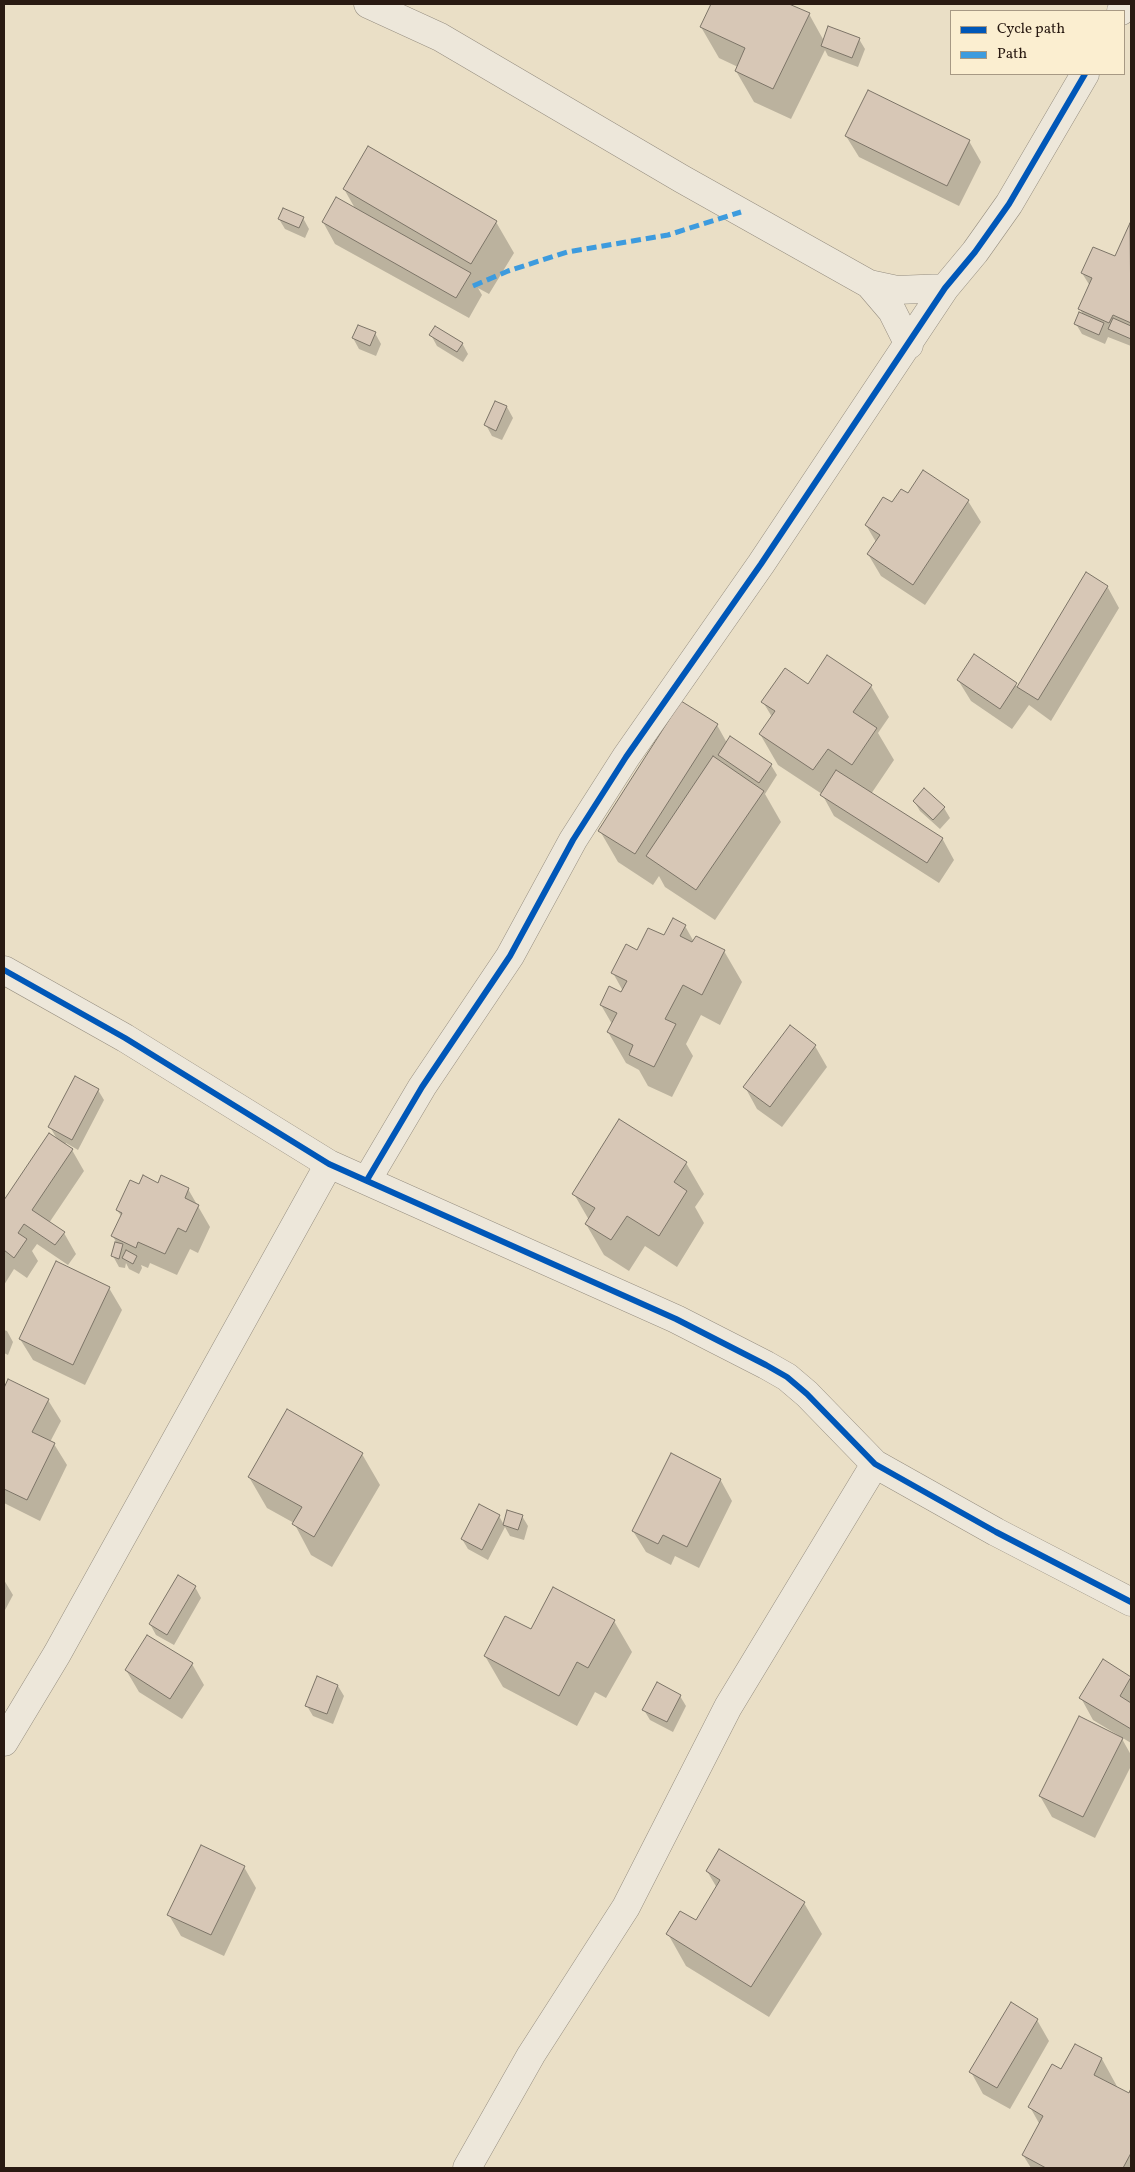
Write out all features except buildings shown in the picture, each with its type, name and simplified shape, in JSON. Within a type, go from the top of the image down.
[{"type":"street","points":[[368,4],[440,37],[682,179],[869,284],[896,290],[945,288]]},
{"type":"street","points":[[367,1180],[422,1087],[510,956],[573,840],[615,774],[945,288],[975,252],[1009,204],[1084,75]]},
{"type":"street","points":[[869,284],[892,311],[908,344]]},
{"type":"street","points":[[4,970],[125,1038],[329,1164],[508,1246],[676,1319],[766,1365],[787,1377],[807,1394],[875,1464],[996,1532],[1131,1602]]},
{"type":"street","points":[[4,1742],[57,1654],[329,1164]]},
{"type":"street","points":[[467,2168],[531,2055],[626,1907],[728,1707],[875,1464]]},
{"type":"marked path","points":[[473,286],[508,271],[567,252],[668,235],[741,212]]},
{"type":"cycle path","points":[[367,1180],[422,1087],[510,956],[573,840],[626,757],[761,564],[945,288],[975,252],[1009,204],[1084,75]]},
{"type":"cycle path","points":[[4,970],[125,1038],[329,1164],[676,1319],[766,1365],[787,1377],[807,1394],[875,1464],[996,1532],[1131,1602]]}]
